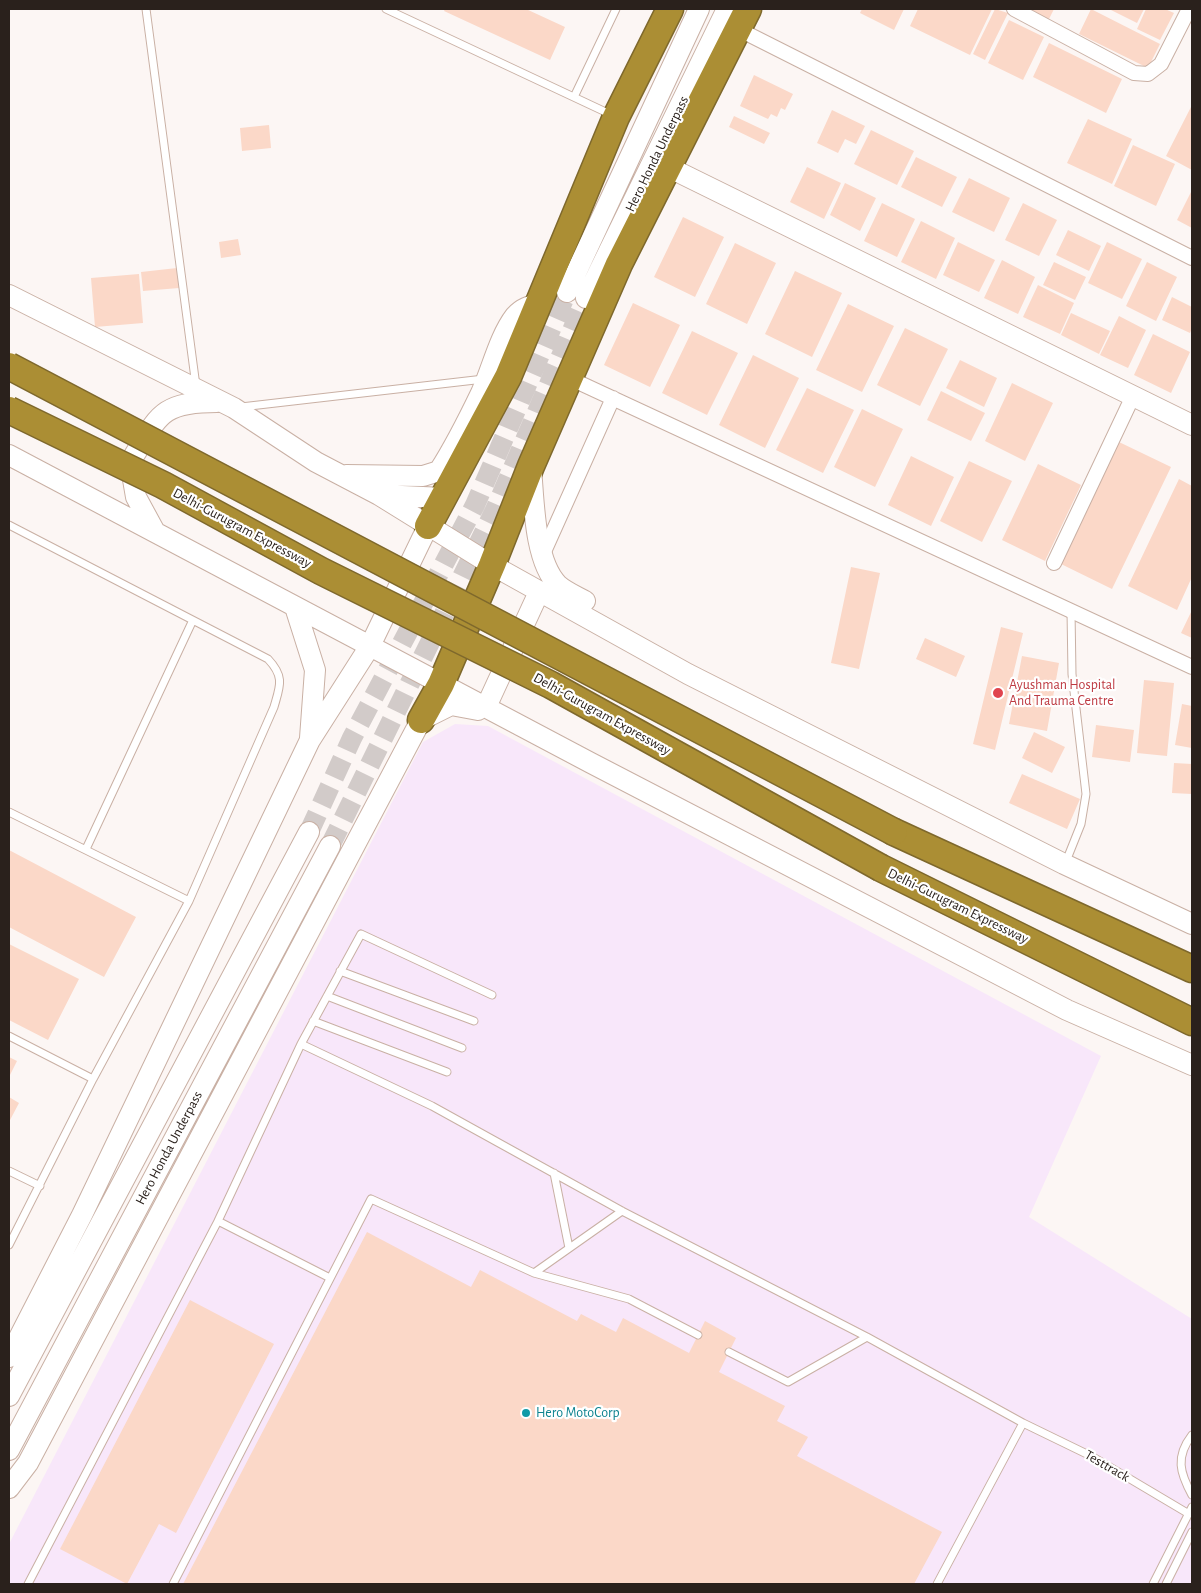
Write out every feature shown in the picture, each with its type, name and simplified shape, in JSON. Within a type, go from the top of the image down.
[{"type":"highway","points":[[428,526],[508,377],[616,117],[670,9]]},
{"type":"highway","points":[[421,720],[441,684],[492,565],[531,466],[619,264],[668,167],[738,15]]},
{"type":"highway","points":[[9,365],[894,832],[1192,969]]},
{"type":"highway","name":"Delhi-Gurugram Expressway","points":[[9,410],[163,485],[321,570],[551,685],[881,868],[1192,1022]]},
{"type":"main road","name":"Hero Honda Underpass","points":[[566,292],[700,9]]},
{"type":"main road","name":"Hero Honda Underpass","points":[[586,298],[738,15]]},
{"type":"main road","points":[[668,167],[1192,425]]},
{"type":"main road","points":[[9,295],[227,405],[316,462],[379,495],[492,565],[688,674],[1064,864],[1192,924]]},
{"type":"main road","points":[[339,474],[423,476],[439,471],[454,446],[516,316],[524,308],[538,304]]},
{"type":"main road","points":[[155,532],[136,497],[130,462],[161,415],[175,405],[190,402],[227,405]]},
{"type":"main road","points":[[9,455],[441,684],[1067,1010],[1192,1065]]},
{"type":"main road","points":[[531,466],[543,554],[550,572],[566,591],[641,632],[653,643],[662,658]]},
{"type":"main road","points":[[379,495],[443,498]]},
{"type":"main road","points":[[9,1357],[82,1215],[310,740],[370,646],[428,526]]},
{"type":"main road","points":[[494,711],[539,592]]},
{"type":"main road","points":[[295,607],[315,670],[310,740]]},
{"type":"main road","points":[[9,1488],[28,1463],[421,720],[451,704],[494,711]]},
{"type":"main road","name":"Hero Honda Underpass","points":[[9,1396],[309,832]]},
{"type":"main road","name":"Hero Honda Underpass","points":[[9,1450],[330,846]]},
{"type":"street","points":[[1014,9],[1134,74],[1148,74],[1160,64],[1189,9]]},
{"type":"street","points":[[738,15],[1192,258]]},
{"type":"street","points":[[569,378],[1192,667]]},
{"type":"street","points":[[1054,563],[1133,396]]},
{"type":"street","points":[[543,554],[613,398]]},
{"type":"lane","points":[[146,9],[196,389]]},
{"type":"lane","points":[[386,9],[616,117]]},
{"type":"lane","points":[[574,97],[616,9]]},
{"type":"lane","points":[[227,405],[486,379]]},
{"type":"lane","points":[[9,526],[192,622],[268,659],[277,669],[280,680],[274,708],[189,901],[93,1078],[9,1245]]},
{"type":"lane","points":[[1064,864],[1082,824],[1086,794],[1072,674],[1071,611]]},
{"type":"lane","points":[[86,849],[192,622]]},
{"type":"lane","points":[[9,812],[189,901]]},
{"type":"lane","points":[[28,1584],[218,1221],[301,1044],[361,934],[492,994]]},
{"type":"lane","points":[[340,971],[474,1022]]},
{"type":"lane","points":[[327,996],[462,1048]]},
{"type":"lane","points":[[313,1022],[447,1072]]},
{"type":"lane","points":[[9,1036],[93,1078]]},
{"type":"lane","name":"Testtrack","points":[[301,1044],[432,1106],[622,1211],[867,1336],[1024,1423],[1093,1457],[1190,1511],[1153,1584]]},
{"type":"lane","points":[[9,1171],[40,1186]]},
{"type":"lane","points":[[554,1173],[569,1248]]},
{"type":"lane","points":[[173,1584],[371,1199],[534,1273],[629,1299],[698,1335]]},
{"type":"lane","points":[[534,1273],[622,1211]]},
{"type":"lane","points":[[218,1221],[330,1278]]},
{"type":"lane","points":[[729,1352],[788,1382],[867,1336]]},
{"type":"lane","points":[[937,1584],[1024,1423]]},
{"type":"lane","points":[[1192,1435],[1183,1449],[1181,1473],[1192,1495]]},
{"type":"lane","points":[[1166,1584],[1192,1532]]},
{"type":"shaded area","name":"Hero MotoCorp","points":[[455,724],[488,726],[1101,1056],[1029,1217],[1192,1319],[1192,1584],[9,1584],[9,1544],[423,742]]},
{"type":"building","points":[[445,9],[526,9],[565,27],[550,60],[444,11]]},
{"type":"building","points":[[862,9],[904,9],[894,30],[860,13]]},
{"type":"building","points":[[918,9],[992,9],[970,55],[910,26]]},
{"type":"building","points":[[995,9],[1008,13],[985,60],[973,54]]},
{"type":"building","points":[[1025,9],[1054,9],[1047,23]]},
{"type":"building","points":[[1091,9],[1160,44],[1148,68],[1079,34]]},
{"type":"building","points":[[1109,9],[1144,9],[1137,23]]},
{"type":"building","points":[[1146,9],[1165,9],[1174,13],[1160,40],[1137,29]]},
{"type":"building","points":[[1009,20],[1044,37],[1023,80],[988,63]]},
{"type":"building","points":[[1049,43],[1122,79],[1106,113],[1033,77]]},
{"type":"building","points":[[754,75],[793,94],[785,110],[781,108],[777,117],[771,114],[768,119],[740,106]]},
{"type":"building","points":[[1192,105],[1192,170],[1166,156]]},
{"type":"building","points":[[832,110],[865,126],[856,144],[845,139],[838,153],[817,143]]},
{"type":"building","points":[[734,116],[770,133],[764,144],[729,127]]},
{"type":"building","points":[[1088,119],[1132,139],[1112,184],[1067,163]]},
{"type":"building","points":[[269,125],[271,148],[242,151],[240,128]]},
{"type":"building","points":[[871,130],[914,151],[897,185],[854,164]]},
{"type":"building","points":[[1133,145],[1175,164],[1156,206],[1114,186]]},
{"type":"building","points":[[916,157],[957,177],[942,207],[901,187]]},
{"type":"building","points":[[807,167],[841,183],[824,219],[790,202]]},
{"type":"building","points":[[969,178],[1010,198],[994,232],[952,212]]},
{"type":"building","points":[[845,183],[876,198],[860,231],[830,215]]},
{"type":"building","points":[[1192,190],[1192,228],[1177,220]]},
{"type":"building","points":[[882,203],[915,219],[897,257],[864,241]]},
{"type":"building","points":[[1023,203],[1057,220],[1039,256],[1005,240]]},
{"type":"building","points":[[683,217],[724,237],[695,297],[654,277]]},
{"type":"building","points":[[921,221],[955,238],[936,279],[901,262]]},
{"type":"building","points":[[1068,230],[1101,246],[1089,271],[1056,255]]},
{"type":"building","points":[[238,239],[241,255],[221,258],[219,242]]},
{"type":"building","points":[[958,242],[995,260],[979,292],[943,275]]},
{"type":"building","points":[[1107,242],[1142,259],[1122,299],[1088,283]]},
{"type":"building","points":[[735,243],[776,263],[747,324],[706,304]]},
{"type":"building","points":[[1002,260],[1035,277],[1018,314],[984,298]]},
{"type":"building","points":[[1054,262],[1086,277],[1075,300],[1043,285]]},
{"type":"building","points":[[1147,262],[1177,277],[1156,321],[1126,306]]},
{"type":"building","points":[[177,268],[179,288],[143,291],[141,272]]},
{"type":"building","points":[[795,271],[842,293],[812,357],[765,334]]},
{"type":"building","points":[[139,274],[143,323],[95,327],[91,278]]},
{"type":"building","points":[[1038,285],[1074,303],[1060,334],[1023,317]]},
{"type":"building","points":[[1172,297],[1192,307],[1192,328],[1190,333],[1162,320]]},
{"type":"building","points":[[633,303],[680,325],[650,387],[604,365]]},
{"type":"building","points":[[848,304],[894,326],[862,392],[816,370]]},
{"type":"building","points":[[1071,313],[1110,331],[1099,354],[1061,335]]},
{"type":"building","points":[[1119,316],[1146,330],[1128,368],[1100,355]]},
{"type":"building","points":[[905,328],[948,349],[920,406],[877,385]]},
{"type":"building","points":[[692,331],[738,353],[707,415],[662,393]]},
{"type":"building","points":[[1153,334],[1190,352],[1171,393],[1134,375]]},
{"type":"building","points":[[753,355],[799,378],[765,448],[719,425]]},
{"type":"building","points":[[960,360],[997,378],[984,407],[946,388]]},
{"type":"building","points":[[1012,383],[1053,403],[1025,461],[985,441]]},
{"type":"building","points":[[807,388],[854,410],[823,473],[776,450]]},
{"type":"building","points":[[941,391],[985,413],[971,441],[927,420]]},
{"type":"building","points":[[862,409],[903,429],[875,487],[834,467]]},
{"type":"building","points":[[1119,442],[1171,467],[1112,589],[1061,564]]},
{"type":"building","points":[[911,456],[954,477],[931,526],[888,505]]},
{"type":"building","points":[[969,461],[1012,481],[982,542],[940,521]]},
{"type":"building","points":[[1038,464],[1081,485],[1045,561],[1002,540]]},
{"type":"building","points":[[1179,479],[1192,486],[1192,577],[1177,610],[1128,586]]},
{"type":"building","points":[[851,567],[880,573],[859,669],[831,663]]},
{"type":"building","points":[[1192,610],[1192,638],[1181,633]]},
{"type":"building","points":[[1001,627],[1023,633],[995,750],[973,744]]},
{"type":"building","points":[[925,638],[965,656],[956,677],[916,659]]},
{"type":"building","points":[[1022,656],[1059,663],[1047,731],[1009,724]]},
{"type":"building","points":[[1144,680],[1174,683],[1167,756],[1137,753]]},
{"type":"building","points":[[1182,704],[1192,706],[1192,748],[1175,745]]},
{"type":"building","points":[[1096,725],[1134,730],[1130,762],[1092,757]]},
{"type":"building","points":[[1034,732],[1065,747],[1052,773],[1022,758]]},
{"type":"building","points":[[1174,763],[1192,764],[1192,794],[1172,793]]},
{"type":"building","points":[[1022,774],[1080,799],[1067,829],[1009,803]]},
{"type":"building","points":[[9,850],[136,917],[104,977],[9,927]]},
{"type":"building","points":[[9,944],[79,979],[48,1040],[9,1020]]},
{"type":"building","points":[[9,1057],[17,1061],[9,1077]]},
{"type":"building","points":[[9,1097],[19,1103],[9,1122]]},
{"type":"building","name":"Hero MotoCorp","points":[[367,1232],[471,1287],[480,1270],[577,1321],[581,1314],[616,1332],[623,1318],[689,1353],[705,1321],[736,1338],[719,1372],[785,1406],[777,1421],[808,1437],[797,1456],[942,1532],[914,1584],[183,1584]]},
{"type":"building","points":[[190,1300],[274,1344],[176,1533],[159,1524],[127,1584],[60,1549]]},
{"type":"tunnel","points":[[309,832],[352,738],[475,505],[567,292]]},
{"type":"tunnel","points":[[330,846],[495,510],[586,298]]},
{"type":"place","name":"Ayushman Hospital And Trauma Centre","points":[[998,693]]},
{"type":"place","name":"Hero MotoCorp","points":[[526,1413]]}]
